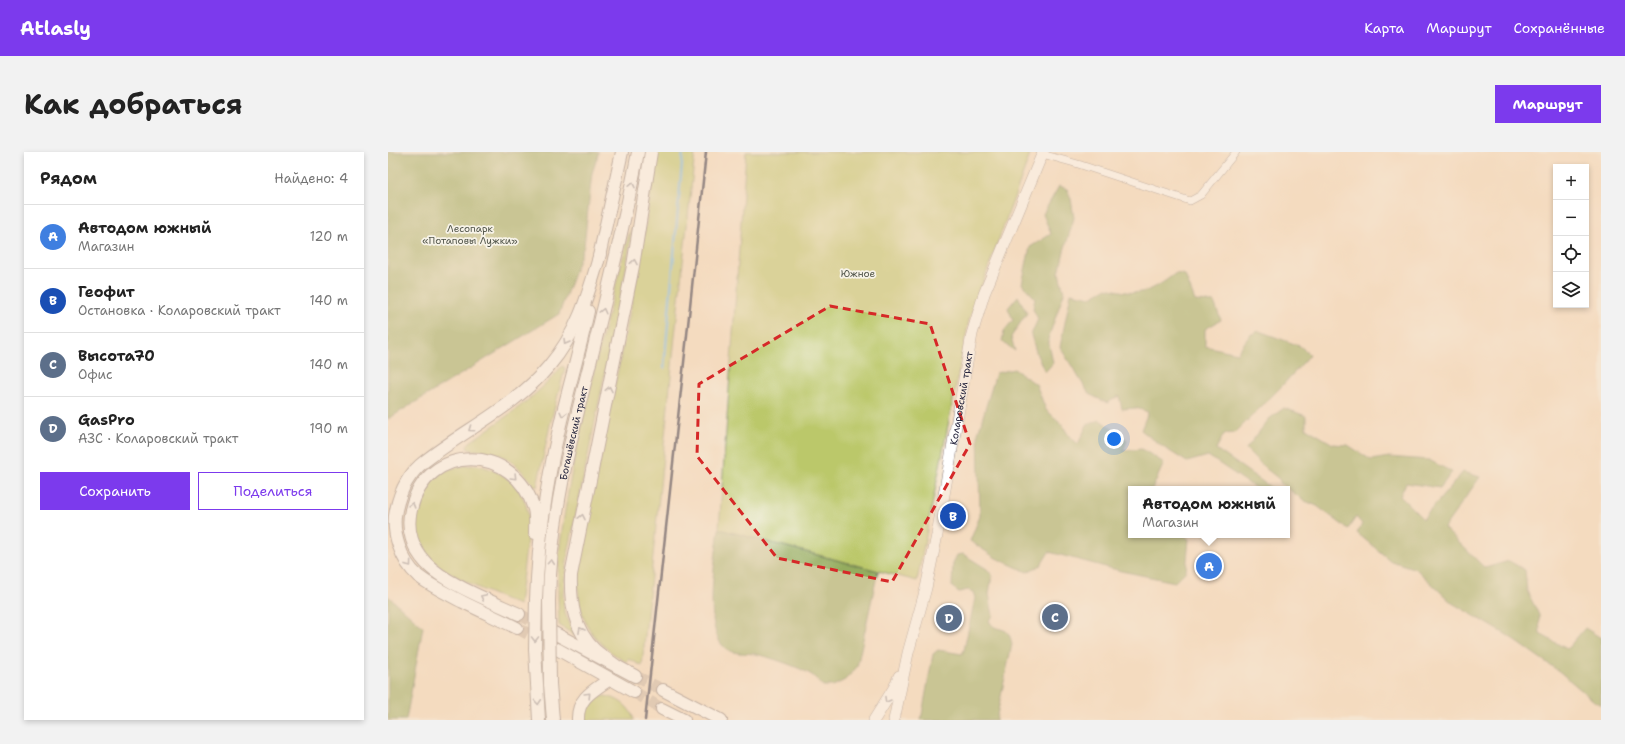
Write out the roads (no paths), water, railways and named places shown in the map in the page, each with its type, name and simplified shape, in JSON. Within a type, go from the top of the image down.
[{"type":"main road","name":"Богашёвский тракт","points":[[539,720],[535,649],[539,542],[550,472],[559,428],[586,323],[622,152]]},
{"type":"main road","name":"Богашёвский тракт","points":[[553,720],[550,684],[549,601],[553,542],[571,439],[615,260],[638,152]]},
{"type":"main road","points":[[618,667],[595,650],[580,628],[571,602],[571,575],[633,266],[651,152]]},
{"type":"main road","name":"Коларовский тракт","points":[[894,720],[908,653],[926,588],[937,535],[972,334],[984,294],[1043,153]]},
{"type":"main road","points":[[517,628],[437,589],[417,575],[406,561],[399,547],[395,530],[395,514],[399,497],[406,482],[424,462],[512,400],[537,379],[549,366],[565,345],[578,322],[600,254]]},
{"type":"main road","points":[[519,614],[439,574],[426,564],[418,553],[411,536],[409,516],[418,489],[425,479],[432,472],[445,464],[467,459],[490,461],[502,466],[513,474],[530,498],[534,510],[537,572]]},
{"type":"main road","points":[[554,633],[635,676]]},
{"type":"main road","points":[[557,649],[610,680],[634,692]]},
{"type":"main road","name":"Коларовский тракт","points":[[874,720],[894,688],[908,653]]},
{"type":"main road","points":[[578,720],[580,706],[585,697],[610,680]]},
{"type":"main road","points":[[663,690],[721,720]]},
{"type":"main road","points":[[662,709],[684,720]]},
{"type":"street","points":[[1043,153],[1190,201],[1201,195],[1236,152]]},
{"type":"waterway","points":[[664,368],[683,152]]},
{"type":"tunnel","points":[[519,614],[554,633]]},
{"type":"tunnel","points":[[517,628],[557,649]]},
{"type":"tunnel","points":[[635,676],[663,690]]},
{"type":"tunnel","points":[[634,692],[662,709]]},
{"type":"railway","points":[[645,720],[706,152]]},
{"type":"place","name":"Геофит","points":[[953,516]]},
{"type":"place","name":"Автодом южный","points":[[1209,566]]},
{"type":"place","name":"Высота70","points":[[1055,617]]},
{"type":"place","name":"GasPro","points":[[949,618]]},
{"type":"park label","name":"Лесопарк «Потаповы Лужки»","points":[[470,234]]},
{"type":"park label","name":"Южное","points":[[858,273]]}]
